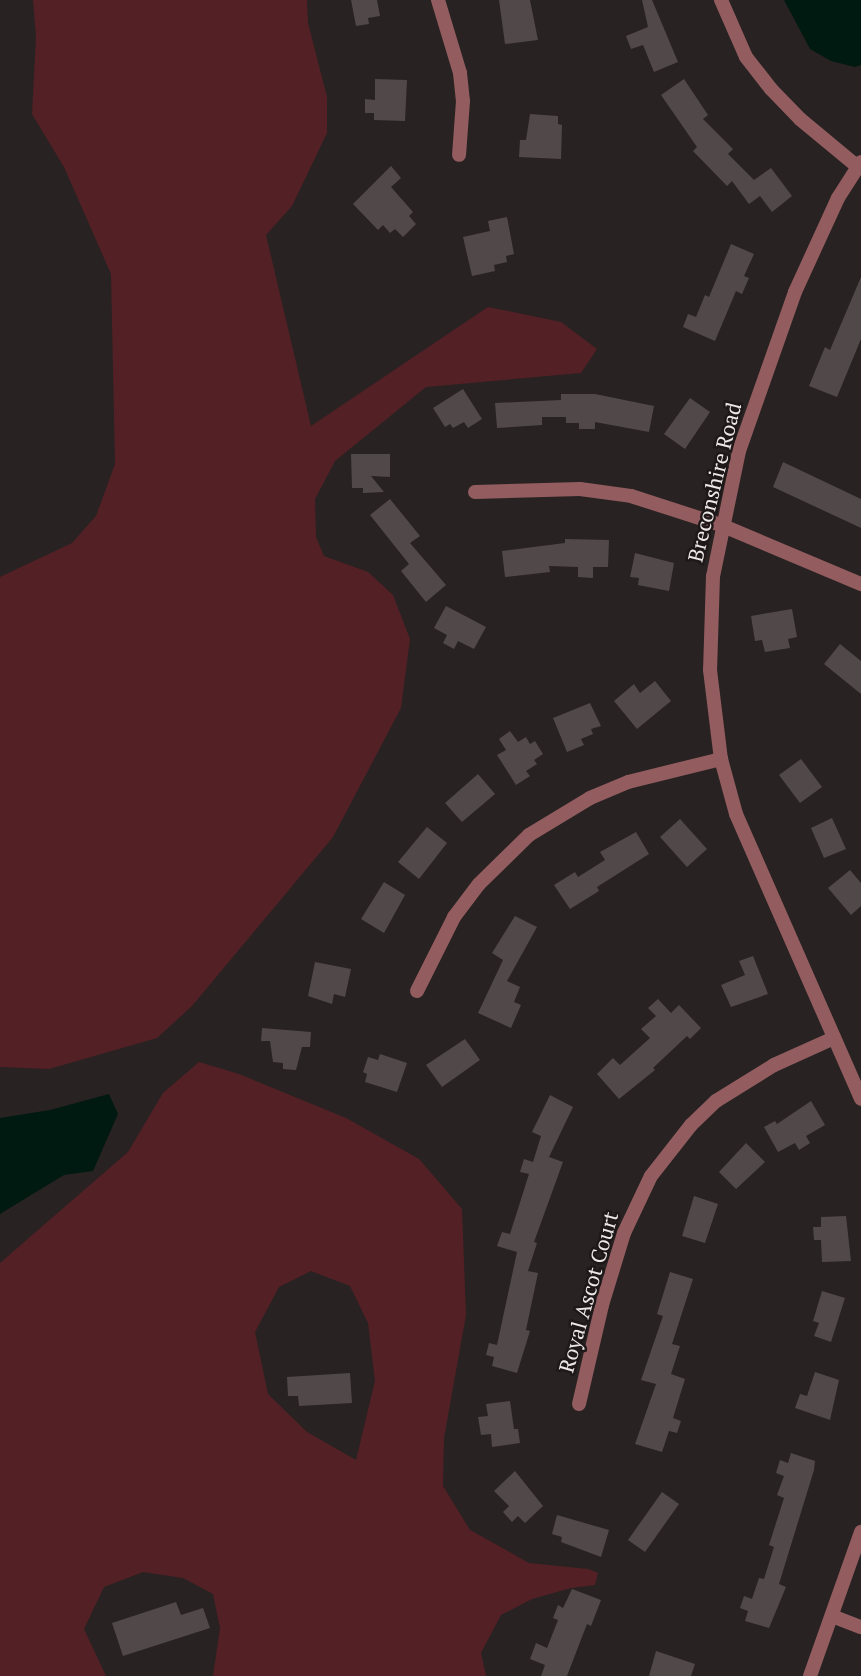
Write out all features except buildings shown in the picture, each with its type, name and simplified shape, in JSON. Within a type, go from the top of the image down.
[{"type":"street","points":[[438,0],[460,72],[463,101],[459,155]]},
{"type":"street","points":[[721,0],[746,57],[771,89],[800,120],[859,164]]},
{"type":"street","name":"Breconshire Road","points":[[859,164],[838,198],[795,292],[739,451],[721,525],[713,576],[710,670],[721,759],[736,814],[861,1100]]},
{"type":"street","points":[[475,492],[557,489],[618,495],[678,509],[861,584]]},
{"type":"street","points":[[418,992],[454,917],[479,884],[529,835],[590,798],[628,782],[721,759]]},
{"type":"street","name":"Royal Ascot Court","points":[[579,1404],[602,1305],[624,1233],[651,1176],[691,1125],[716,1101],[774,1065],[834,1038]]},
{"type":"street","points":[[810,1676],[861,1532]]},
{"type":"street","points":[[832,1616],[861,1627]]},
{"type":"shaded area","points":[[33,0],[307,0],[308,23],[327,97],[327,133],[292,206],[266,235],[311,426],[488,307],[561,322],[597,349],[581,373],[426,387],[335,461],[315,499],[316,537],[324,556],[368,572],[393,595],[410,639],[401,708],[333,837],[192,1006],[157,1038],[49,1069],[0,1067],[0,577],[72,543],[96,516],[115,464],[111,274],[64,167],[32,114],[36,37]]},
{"type":"shaded area","points":[[784,0],[861,0],[861,65],[855,67],[831,61],[810,49]]},
{"type":"shaded area","points":[[199,1062],[239,1074],[346,1118],[419,1159],[462,1209],[466,1315],[444,1438],[443,1486],[470,1530],[529,1563],[588,1569],[598,1573],[595,1585],[571,1588],[532,1599],[501,1615],[481,1653],[486,1676],[213,1676],[220,1628],[213,1594],[183,1578],[143,1572],[104,1587],[84,1629],[106,1676],[0,1676],[0,1263],[128,1152],[163,1093]],"holes":[[[311,1271],[350,1286],[368,1323],[375,1381],[356,1460],[307,1432],[268,1394],[255,1332],[279,1287]]]},
{"type":"shaded area","points":[[109,1094],[118,1114],[93,1171],[64,1175],[0,1214],[0,1118],[50,1110]]}]
